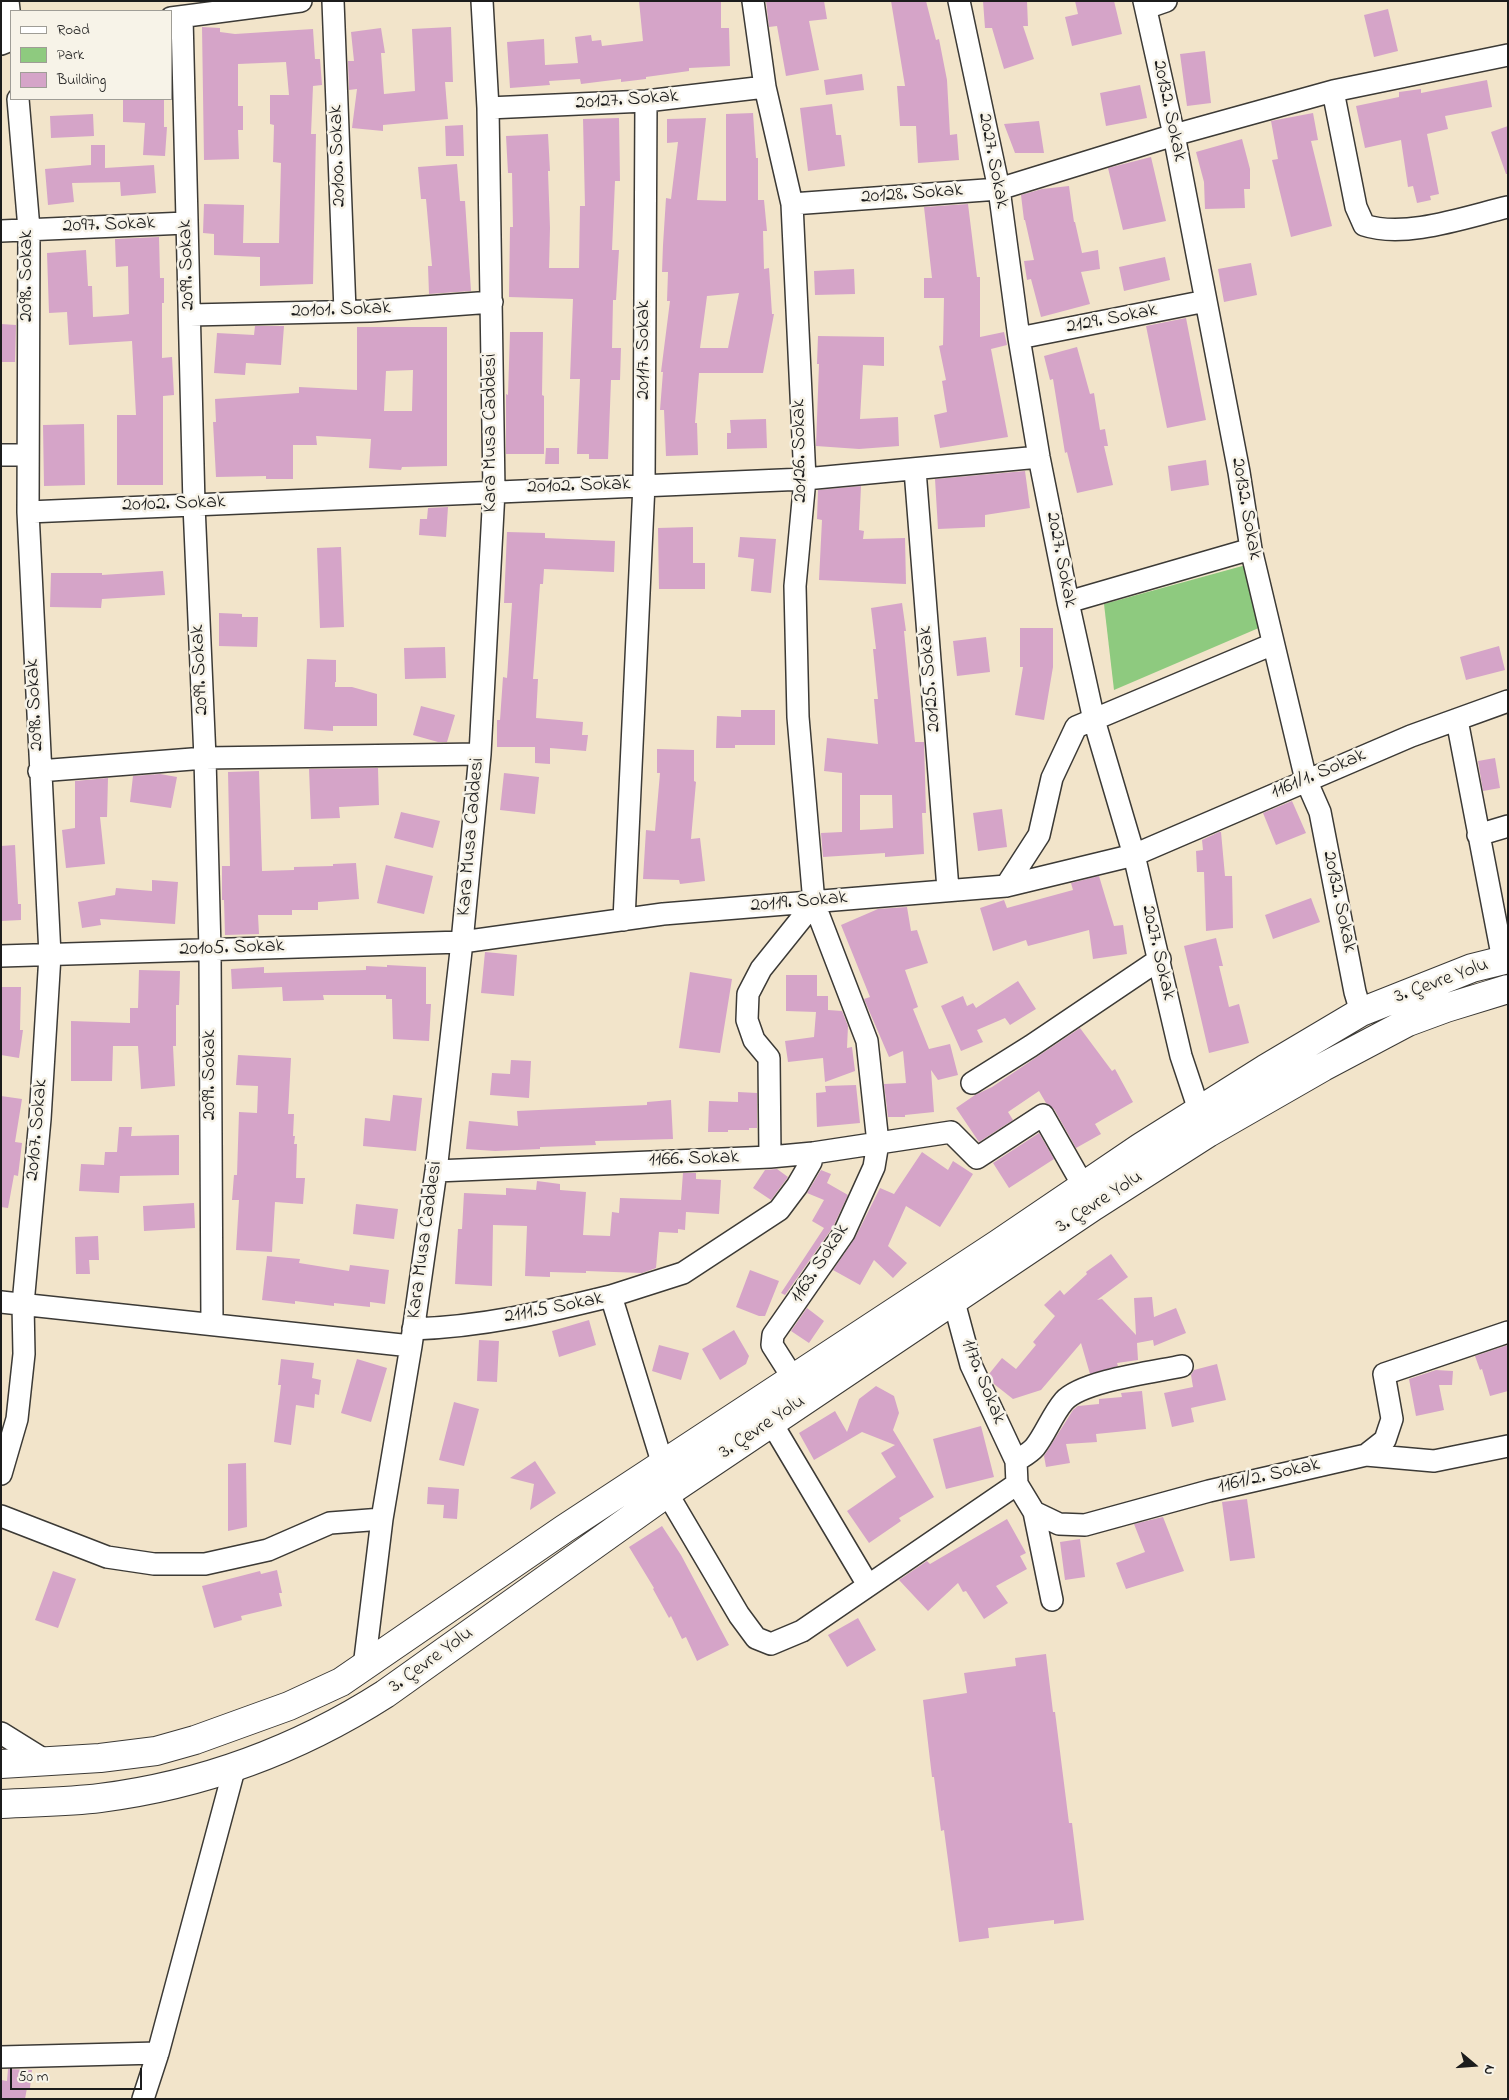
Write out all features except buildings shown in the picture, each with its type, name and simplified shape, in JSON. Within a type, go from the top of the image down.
[{"type":"main road","name":"3. Çevre Yolu","points":[[1,1764],[132,1755],[156,1751],[195,1740],[318,1694],[364,1667],[564,1529],[1199,1110],[1361,1012],[1472,968],[1505,959]]},
{"type":"main road","name":"3. Çevre Yolu","points":[[1,1804],[113,1796],[181,1782],[235,1766],[300,1741],[337,1722],[385,1694],[667,1493],[954,1302],[1094,1206],[1208,1133],[1323,1067],[1408,1022],[1508,989]]},
{"type":"street","points":[[8,1],[10,19]]},
{"type":"street","points":[[176,18],[300,1]]},
{"type":"street","name":"20100. Sokak","points":[[333,1],[345,311]]},
{"type":"street","name":"Kara Musa Caddesi","points":[[364,1667],[382,1519],[412,1337],[436,1171],[462,942],[480,754],[494,490],[488,108],[482,1]]},
{"type":"street","name":"20126. Sokak","points":[[753,1],[765,87],[792,204],[805,479],[795,586],[798,717],[814,903],[867,1041],[878,1143]]},
{"type":"street","name":"2027. Sokak","points":[[959,1],[998,189],[1019,338],[1039,457],[1068,602],[1094,720],[1134,855],[1160,959],[1181,1056],[1199,1110]]},
{"type":"street","points":[[1145,5],[1166,1]]},
{"type":"street","name":"20132. Sokak","points":[[1145,5],[1174,135],[1239,472],[1251,549],[1306,780],[1320,812],[1355,992],[1361,1012]]},
{"type":"street","name":"2099. Sokak","points":[[176,18],[190,315],[194,505],[205,758],[210,950],[212,1323]]},
{"type":"street","name":"20128. Sokak","points":[[792,204],[998,189],[1174,135],[1333,91],[1508,54]]},
{"type":"street","name":"20127. Sokak","points":[[488,108],[646,101],[765,87]]},
{"type":"street","points":[[1333,91],[1356,207],[1364,225],[1378,230],[1418,228],[1508,207]]},
{"type":"street","name":"2098. Sokak","points":[[18,100],[29,229],[28,512],[39,771],[50,955]]},
{"type":"street","name":"20117. Sokak","points":[[624,920],[644,484],[646,101]]},
{"type":"street","name":"2097. Sokak","points":[[1,231],[186,223]]},
{"type":"street","name":"2129. Sokak","points":[[1019,338],[1206,301]]},
{"type":"street","name":"20101. Sokak","points":[[190,315],[370,311],[492,302]]},
{"type":"street","points":[[1,455],[27,454]]},
{"type":"street","name":"20102. Sokak","points":[[28,512],[494,490],[805,479],[1039,457]]},
{"type":"street","name":"20125. Sokak","points":[[915,470],[948,889]]},
{"type":"street","points":[[1068,602],[1251,549]]},
{"type":"street","points":[[1006,886],[1039,835],[1052,778],[1076,727],[1273,644]]},
{"type":"street","name":"1161/1. Sokak","points":[[1134,855],[1410,736],[1508,701]]},
{"type":"street","points":[[1457,720],[1478,835],[1505,959]]},
{"type":"street","points":[[39,771],[205,758],[480,754]]},
{"type":"street","points":[[1478,835],[1508,826]]},
{"type":"street","name":"20119. Sokak","points":[[462,942],[663,914],[814,903],[948,889],[1006,886],[1134,855]]},
{"type":"street","points":[[770,1157],[768,1058],[754,1040],[747,1020],[748,994],[762,969],[814,903]]},
{"type":"street","name":"20105. Sokak","points":[[1,956],[462,942]]},
{"type":"street","name":"20107. Sokak","points":[[1,1474],[17,1419],[24,1354],[23,1304],[40,1120],[50,955]]},
{"type":"street","points":[[972,1083],[1031,1046],[1160,959]]},
{"type":"street","name":"1166. Sokak","points":[[436,1171],[770,1157],[813,1153],[951,1132],[977,1158],[1043,1115],[1084,1186]]},
{"type":"street","name":"1163. Sokak","points":[[793,1378],[772,1345],[773,1335],[844,1233],[874,1167],[878,1143]]},
{"type":"street","points":[[611,1296],[683,1273],[779,1210],[797,1186],[811,1162],[813,1153]]},
{"type":"street","name":"2111.5 Sokak","points":[[1,1302],[212,1323],[412,1337],[455,1327],[550,1311],[611,1296],[614,1312],[663,1464]]},
{"type":"street","name":"1170. Sokak","points":[[954,1302],[971,1365],[1016,1461]]},
{"type":"street","points":[[1366,1455],[1385,1440],[1392,1419],[1384,1374],[1508,1332]]},
{"type":"street","points":[[1052,1600],[1034,1512],[1017,1484],[1016,1461],[1034,1448],[1048,1423],[1065,1400],[1078,1391],[1105,1382],[1182,1366]]},
{"type":"street","points":[[772,1422],[868,1585]]},
{"type":"street","name":"1161/2. Sokak","points":[[1034,1512],[1060,1524],[1084,1525],[1209,1491],[1366,1455],[1434,1461],[1508,1446]]},
{"type":"street","points":[[667,1493],[739,1615],[756,1638],[771,1644],[802,1631],[1017,1484]]},
{"type":"street","points":[[1,1516],[108,1557],[154,1564],[205,1564],[268,1550],[330,1523],[382,1519]]},
{"type":"street","points":[[1,1733],[46,1761]]},
{"type":"street","points":[[143,2099],[158,2053],[235,1766]]},
{"type":"street","points":[[1,2058],[158,2053]]},
{"type":"green space","points":[[1246,565],[1261,627],[1114,690],[1104,604]]}]
